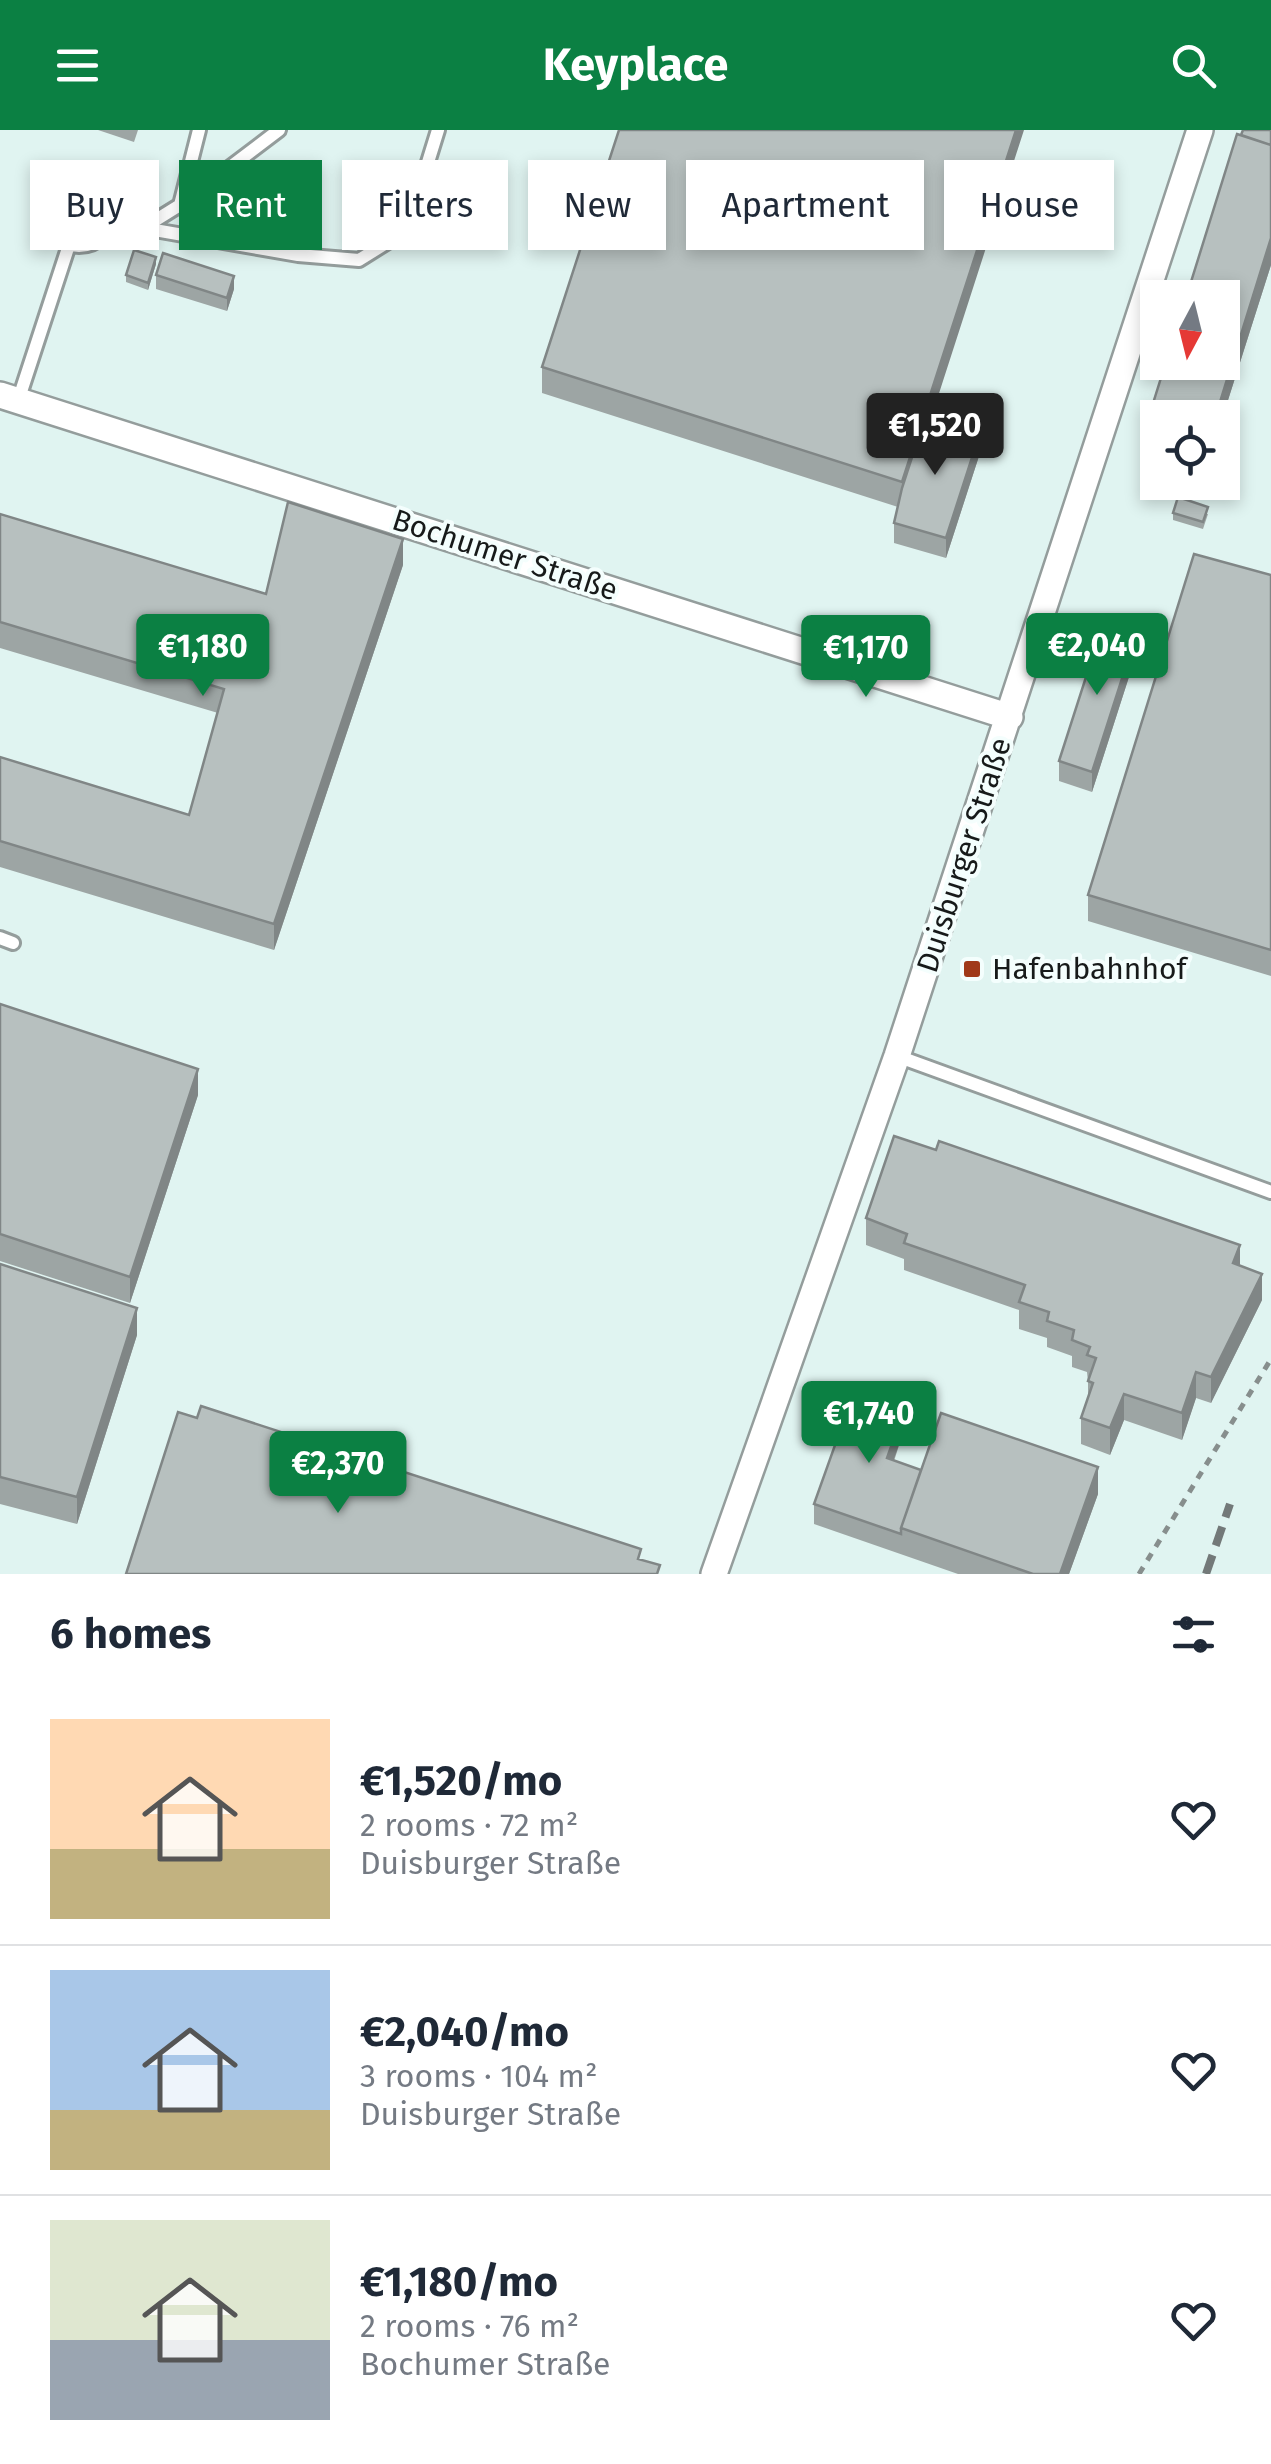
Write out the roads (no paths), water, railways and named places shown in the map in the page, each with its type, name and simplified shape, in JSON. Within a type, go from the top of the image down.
[{"type":"street","name":"Duisburger Straße","points":[[714,1574],[898,1056],[1200,130]]},
{"type":"street","name":"Bochumer Straße","points":[[9,398],[1010,717]]},
{"type":"lane","points":[[191,160],[199,130]]},
{"type":"lane","points":[[239,160],[279,130]]},
{"type":"lane","points":[[159,231],[359,260],[408,230],[438,130]]},
{"type":"lane","points":[[9,398],[66,250]]},
{"type":"lane","points":[[898,1056],[1271,1192]]},
{"type":"railway","points":[[1206,1574],[1230,1504]]},
{"type":"place","name":"Hafenbahnhof","points":[[972,969]]}]
